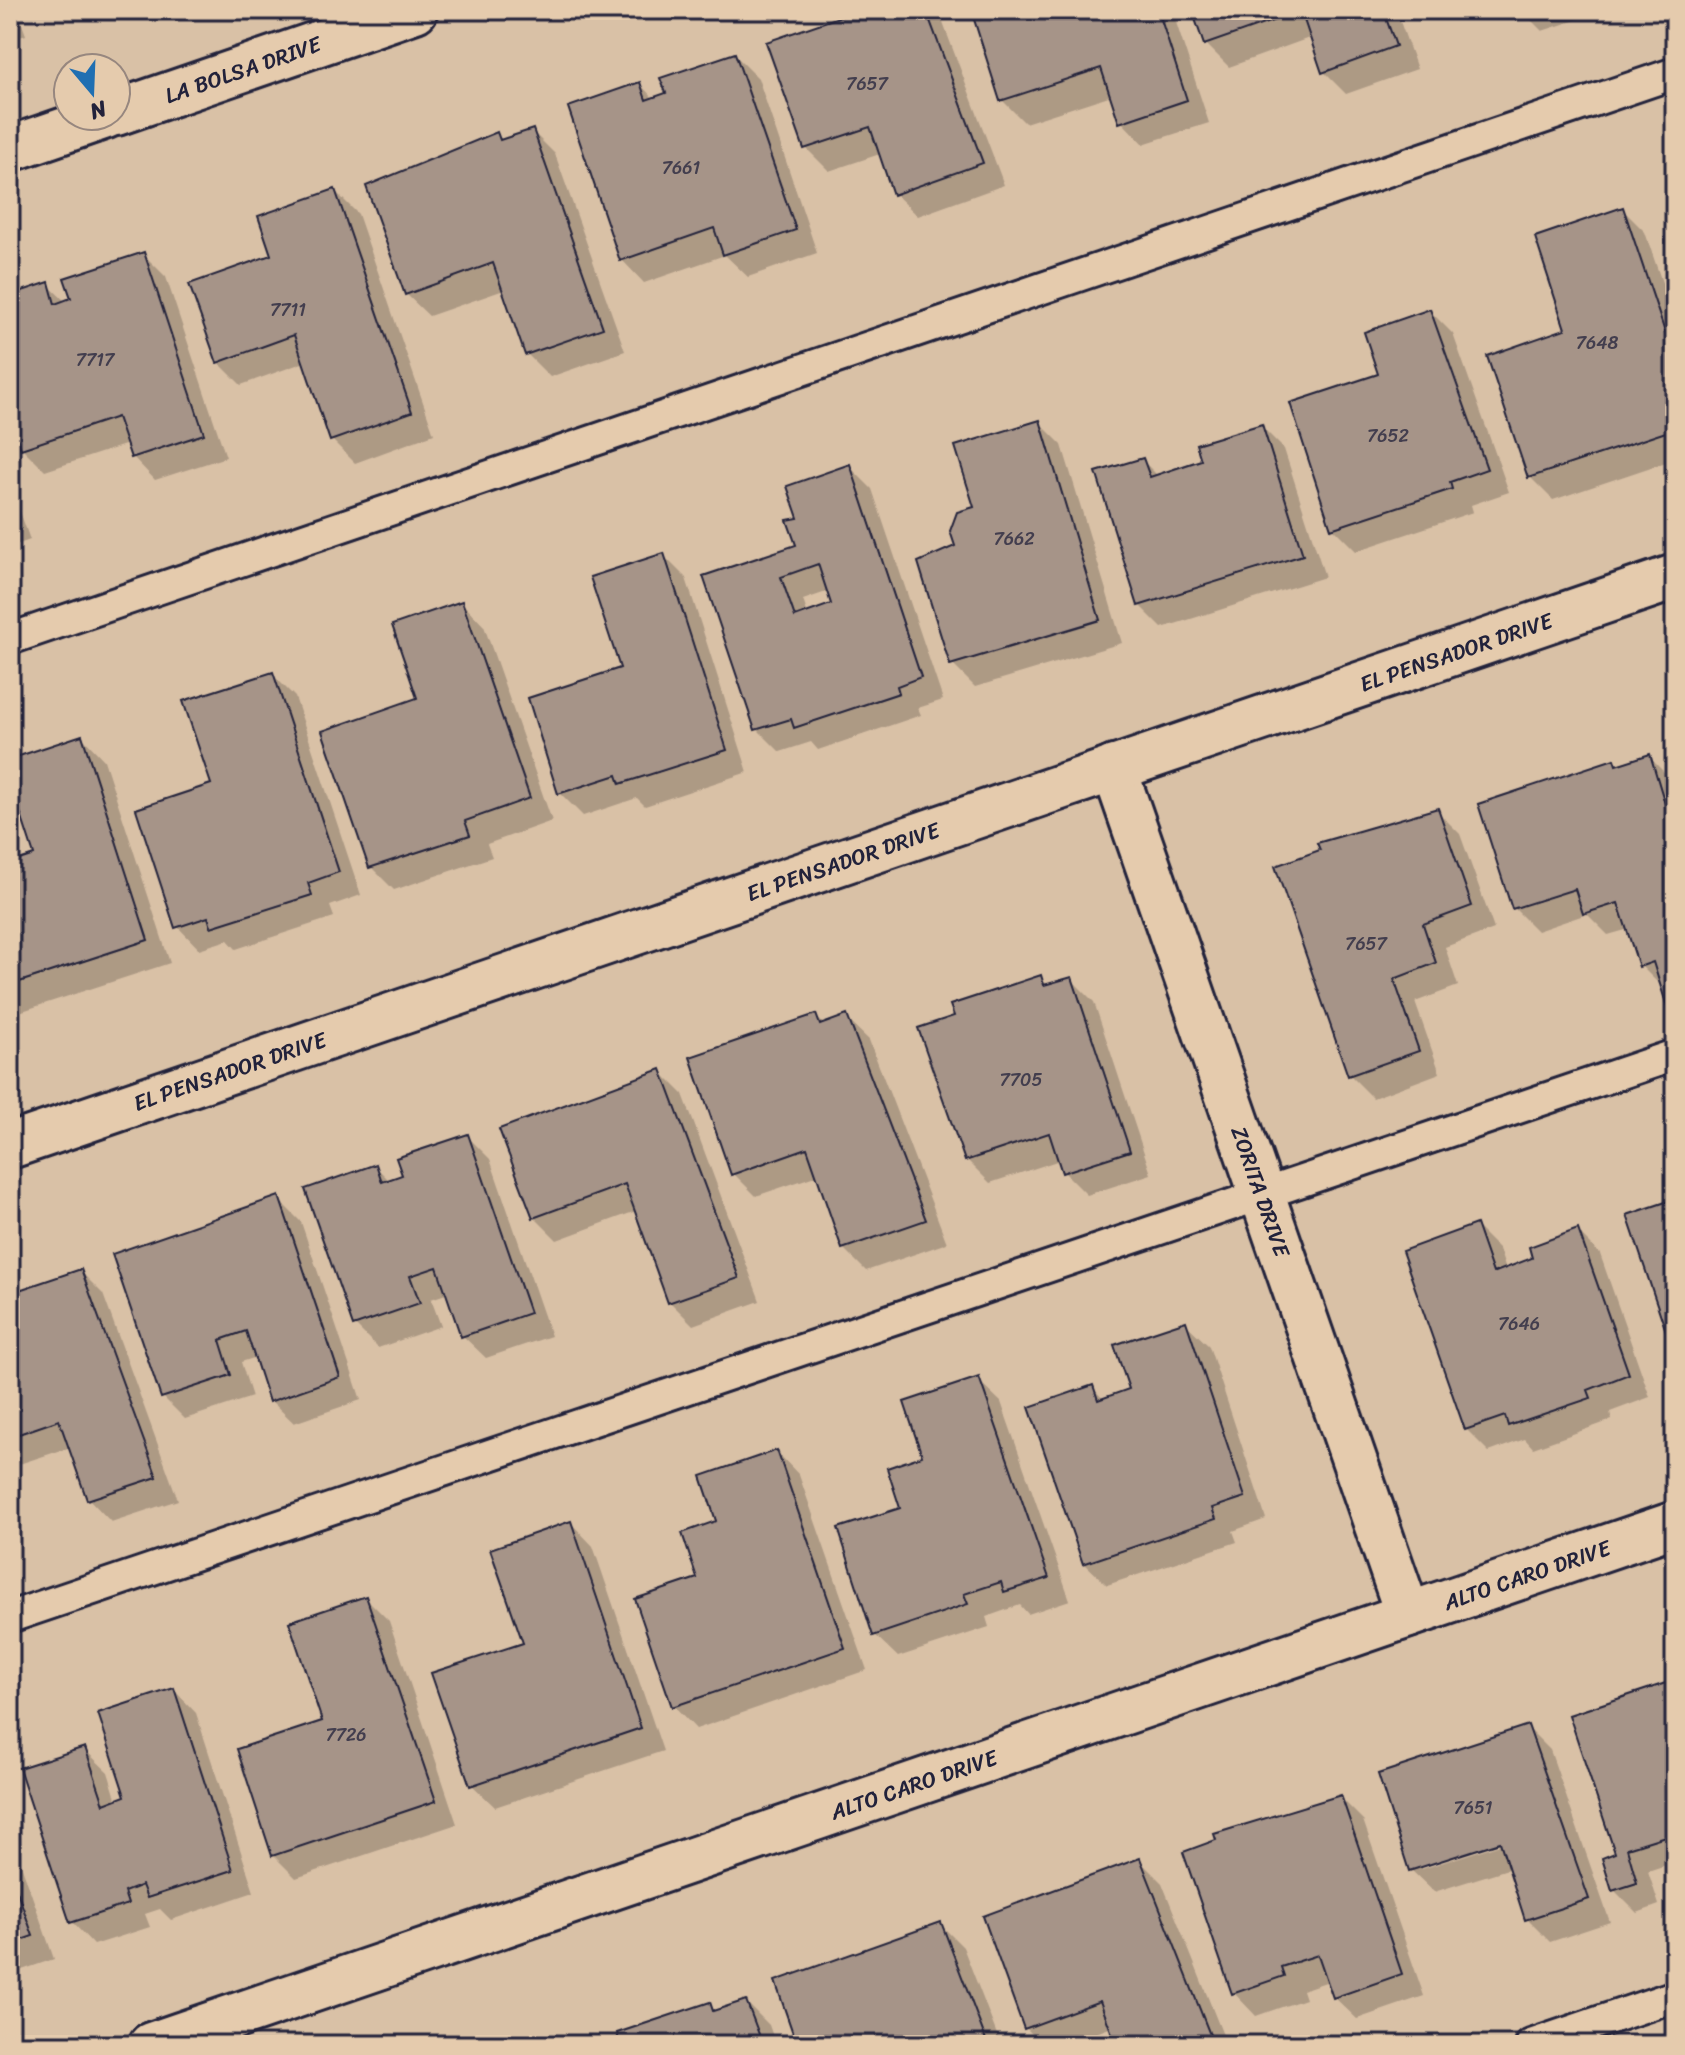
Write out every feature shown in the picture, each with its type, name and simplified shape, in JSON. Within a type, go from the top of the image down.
[{"type":"street","name":"LA BOLSA DRIVE","points":[[132,107],[415,10]]},
{"type":"street","points":[[10,149],[59,132]]},
{"type":"street","name":"EL PENSADOR DRIVE","points":[[10,1146],[1675,577]]},
{"type":"street","name":"ZORITA DRIVE","points":[[1114,768],[1408,1615]]},
{"type":"street","name":"ALTO CARO DRIVE","points":[[151,2045],[1675,1524]]},
{"type":"lane","points":[[10,639],[1675,73]]},
{"type":"lane","points":[[10,1617],[1675,1055]]},
{"type":"lane","points":[[1531,2045],[1675,1996]]},
{"type":"building","points":[[859,10],[926,10],[983,163],[893,195],[870,127],[804,149],[766,42]]},
{"type":"building","points":[[971,10],[1158,10],[1187,100],[1119,123],[1101,68],[1000,101]]},
{"type":"building","points":[[1192,10],[1383,10],[1396,46],[1322,73],[1301,11],[1204,45]]},
{"type":"building","points":[[735,53],[796,230],[723,255],[714,228],[620,261],[568,107],[640,82],[646,100],[666,93],[660,78]]},
{"type":"building","points":[[533,129],[603,328],[525,355],[493,263],[405,295],[366,186],[497,132],[500,140]]},
{"type":"building","points":[[335,189],[412,412],[330,441],[294,335],[217,363],[189,284],[271,255],[258,216]]},
{"type":"building","points":[[1623,207],[1675,362],[1675,429],[1528,478],[1487,356],[1565,329],[1535,237]]},
{"type":"building","points":[[144,252],[204,434],[131,458],[117,417],[21,449],[10,418],[10,295],[49,282],[55,304],[71,298],[64,278]]},
{"type":"building","points":[[1675,256],[1675,278],[1668,258]]},
{"type":"building","points":[[1430,309],[1487,469],[1450,482],[1452,489],[1331,529],[1290,403],[1378,374],[1364,332]]},
{"type":"building","points":[[1040,420],[1100,620],[950,665],[918,562],[955,546],[950,531],[957,512],[974,507],[955,446]]},
{"type":"building","points":[[1262,424],[1303,555],[1138,606],[1096,472],[1143,458],[1150,477],[1201,460],[1196,444]]},
{"type":"building","points":[[850,464],[921,677],[897,686],[899,693],[794,728],[791,719],[755,730],[703,576],[796,545],[787,520],[798,518],[787,486]],"holes":[[[818,564],[831,604],[795,617],[781,577]]]},
{"type":"building","points":[[664,553],[727,750],[620,784],[617,775],[558,794],[528,698],[620,668],[590,577]]},
{"type":"building","points":[[462,601],[530,798],[465,821],[470,835],[369,868],[322,731],[417,698],[392,625]]},
{"type":"building","points":[[273,672],[339,872],[308,883],[312,895],[211,927],[208,917],[175,928],[136,809],[211,784],[183,701]]},
{"type":"building","points":[[82,735],[148,940],[10,985],[10,863],[34,855],[10,781],[10,759]]},
{"type":"building","points":[[1650,754],[1675,837],[1675,1015],[1670,1016],[1653,962],[1639,967],[1618,903],[1583,914],[1575,889],[1512,909],[1478,804],[1614,759],[1616,765]]},
{"type":"building","points":[[1438,808],[1472,906],[1423,924],[1436,963],[1394,979],[1419,1051],[1348,1076],[1275,866],[1320,850],[1317,843]]},
{"type":"building","points":[[1041,975],[1044,985],[1072,977],[1130,1151],[1062,1173],[1049,1133],[965,1161],[918,1028],[954,1016],[950,1005]]},
{"type":"building","points":[[816,1014],[820,1025],[847,1015],[926,1220],[842,1249],[807,1148],[731,1175],[690,1057]]},
{"type":"building","points":[[661,1069],[739,1278],[668,1303],[625,1184],[533,1218],[499,1129]]},
{"type":"building","points":[[468,1134],[530,1313],[461,1337],[437,1267],[410,1276],[420,1303],[353,1326],[305,1189],[376,1164],[382,1182],[402,1175],[396,1158]]},
{"type":"building","points":[[279,1196],[340,1377],[269,1402],[246,1331],[220,1340],[231,1375],[161,1398],[112,1254]]},
{"type":"building","points":[[1675,1199],[1675,1358],[1627,1215]]},
{"type":"building","points":[[1476,1224],[1493,1273],[1532,1258],[1529,1247],[1578,1229],[1629,1374],[1588,1390],[1591,1398],[1508,1426],[1505,1416],[1465,1430],[1402,1251]]},
{"type":"building","points":[[81,1269],[157,1477],[87,1500],[59,1420],[10,1437],[10,1293]]},
{"type":"building","points":[[1186,1321],[1245,1497],[1212,1508],[1216,1519],[1083,1564],[1029,1407],[1093,1385],[1098,1400],[1129,1389],[1114,1345]]},
{"type":"building","points":[[979,1377],[1049,1578],[1004,1592],[1001,1582],[964,1594],[968,1604],[873,1636],[838,1528],[900,1508],[887,1468],[922,1456],[904,1402]]},
{"type":"building","points":[[777,1450],[845,1648],[672,1707],[635,1599],[697,1578],[682,1533],[716,1521],[701,1476]]},
{"type":"building","points":[[571,1521],[641,1728],[470,1786],[431,1673],[523,1643],[490,1549]]},
{"type":"building","points":[[366,1596],[436,1801],[272,1856],[237,1749],[322,1721],[289,1622]]},
{"type":"building","points":[[1675,1680],[1675,1833],[1627,1848],[1637,1883],[1612,1891],[1602,1858],[1615,1853],[1569,1715]]},
{"type":"building","points":[[174,1688],[233,1870],[147,1898],[142,1885],[124,1892],[128,1904],[70,1923],[19,1768],[85,1747],[104,1804],[125,1796],[98,1713]]},
{"type":"building","points":[[1528,1725],[1589,1899],[1525,1920],[1500,1842],[1409,1871],[1378,1774]]},
{"type":"building","points":[[1341,1795],[1402,1974],[1333,1998],[1318,1955],[1281,1967],[1284,1976],[1232,1994],[1183,1852],[1216,1840],[1214,1834]]},
{"type":"building","points":[[1140,1858],[1214,2045],[1116,2045],[1100,2001],[1024,2029],[983,1916]]},
{"type":"building","points":[[10,1871],[33,1936],[10,1944]]},
{"type":"building","points":[[941,1922],[988,2045],[797,2045],[775,1981]]},
{"type":"building","points":[[746,2000],[763,2045],[608,2045],[619,2041],[617,2033],[710,2002],[713,2011]]}]
